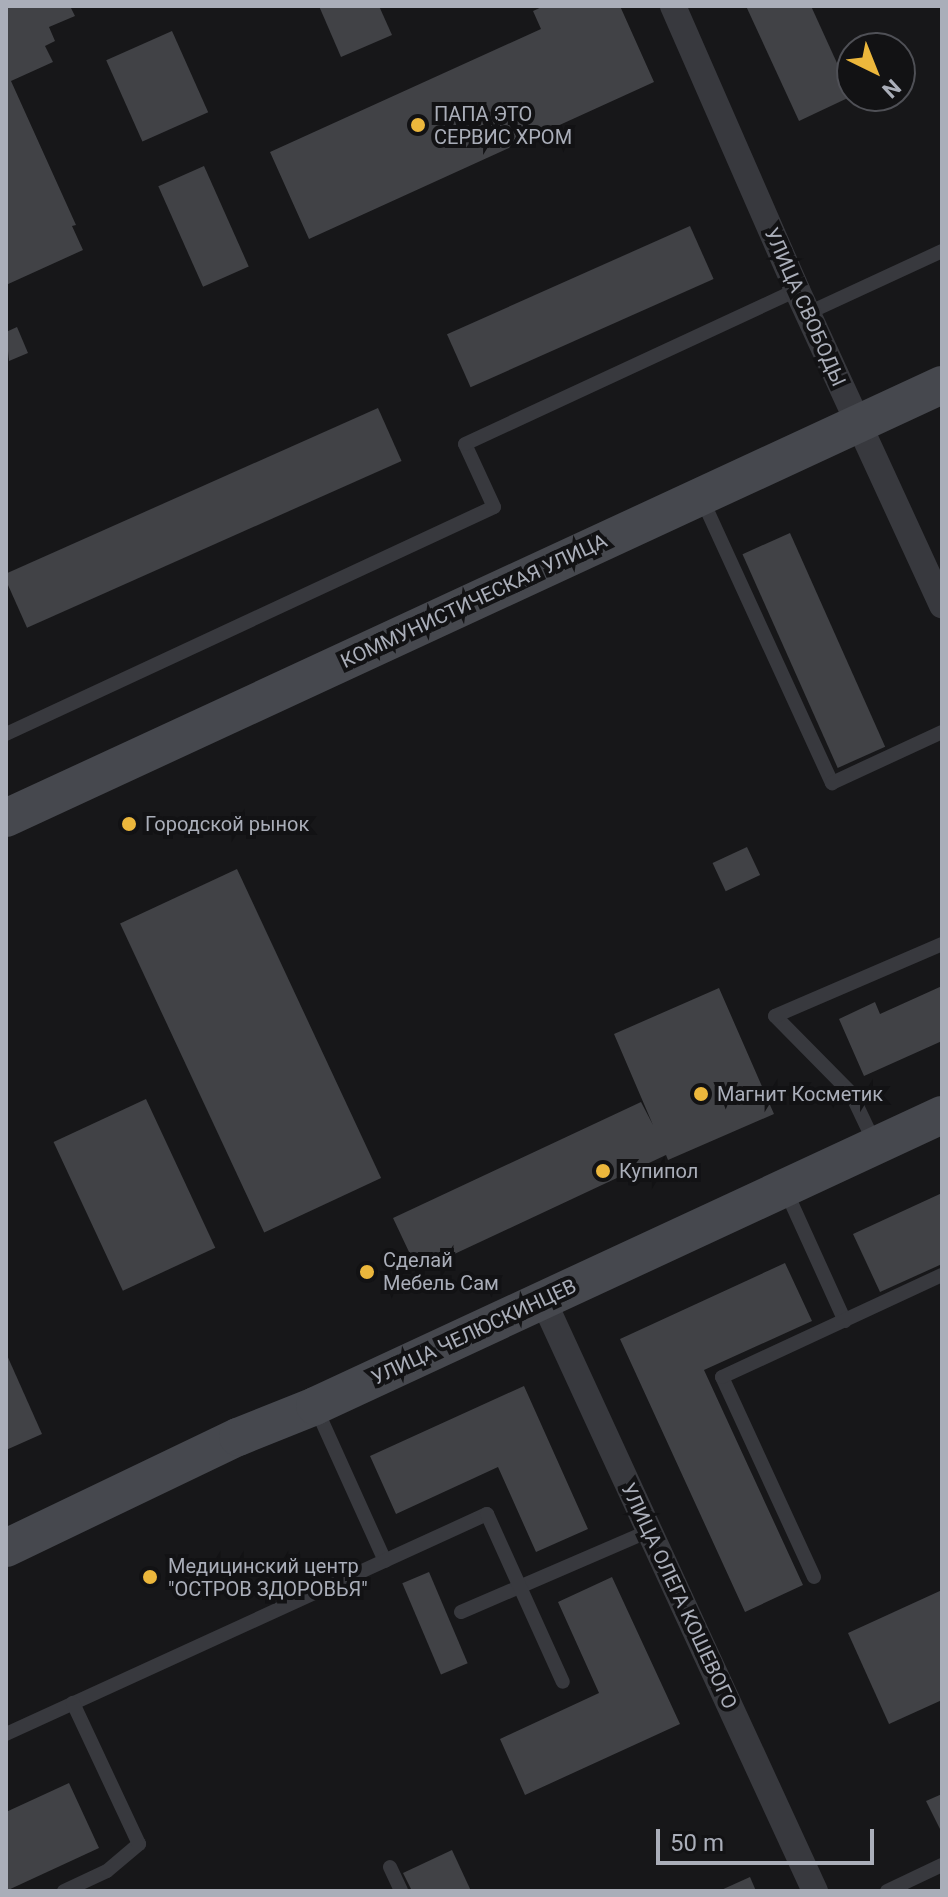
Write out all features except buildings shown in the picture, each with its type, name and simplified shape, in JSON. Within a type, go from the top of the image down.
[{"type":"street","name":"УЛИЦА СВОБОДЫ","points":[[673,6],[802,302],[942,605]]},
{"type":"street","name":"КОММУНИСТИЧЕСКАЯ УЛИЦА","points":[[6,818],[942,385]]},
{"type":"street","name":"УЛИЦА ЧЕЛЮСКИНЦЕВ","points":[[6,1548],[238,1437],[315,1406],[942,1115]]},
{"type":"street","name":"УЛИЦА ОЛЕГА КОШЕВОГО","points":[[543,1300],[815,1891]]},
{"type":"lane","points":[[6,734],[494,507],[465,444],[802,302],[942,251]]},
{"type":"lane","points":[[701,496],[832,783],[942,732]]},
{"type":"lane","points":[[876,1146],[851,1093],[775,1016],[942,944]]},
{"type":"lane","points":[[784,1188],[845,1321]]},
{"type":"lane","points":[[814,1577],[722,1377],[942,1275]]},
{"type":"lane","points":[[315,1406],[385,1561]]},
{"type":"lane","points":[[6,1734],[487,1514],[563,1682]]},
{"type":"lane","points":[[461,1612],[649,1531]]},
{"type":"lane","points":[[64,1891],[107,1871],[139,1844],[73,1703]]},
{"type":"lane","points":[[887,1891],[942,1865]]},
{"type":"lane","points":[[390,1867],[401,1891]]},
{"type":"place","name":"ПАПА ЭТО СЕРВИС ХРОМ","points":[[418,125]]},
{"type":"place","name":"Городской рынок","points":[[129,824]]},
{"type":"place","name":"Магнит Косметик","points":[[701,1094]]},
{"type":"place","name":"Купипол","points":[[603,1171]]},
{"type":"place","name":"Сделай Мебель Сам","points":[[367,1272]]},
{"type":"place","name":"Медицинский центр \"ОСТРОВ ЗДОРОВЬЯ\"","points":[[150,1577]]}]
